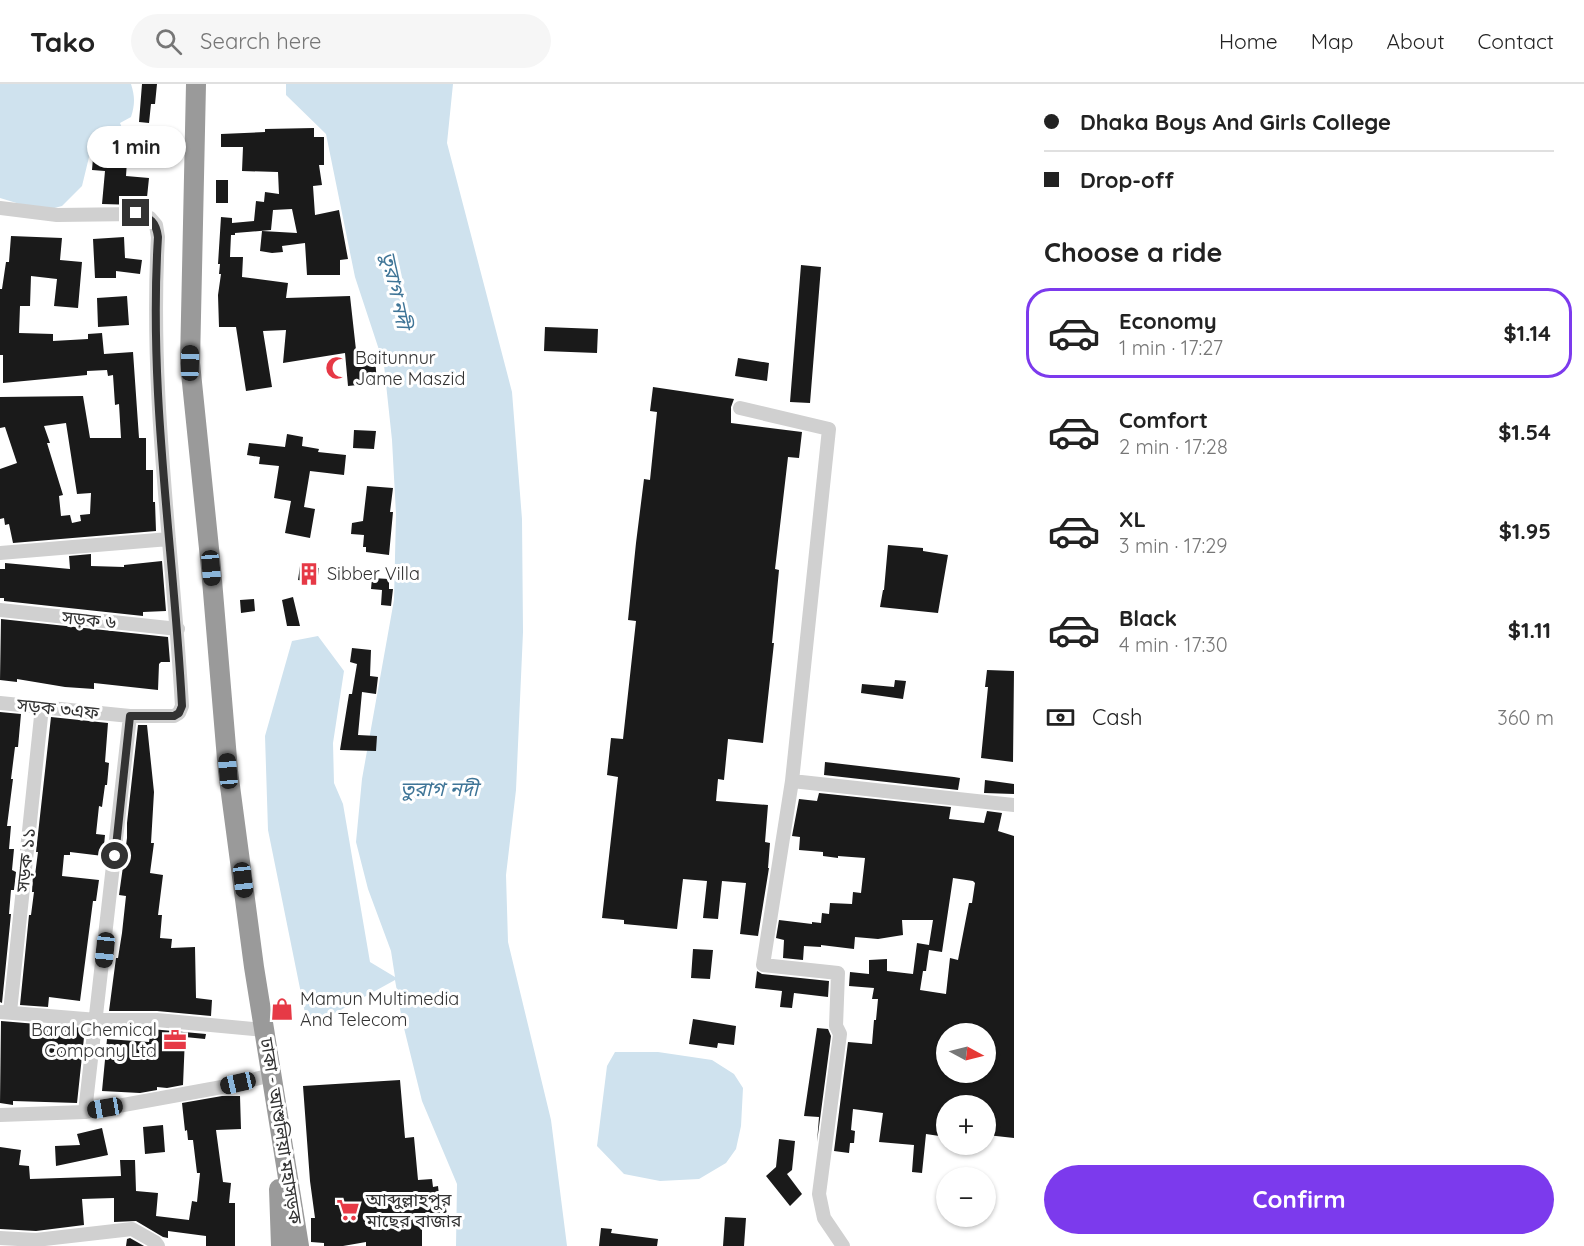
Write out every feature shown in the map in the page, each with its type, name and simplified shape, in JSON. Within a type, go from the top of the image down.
[{"type":"highway","name":"ঢাকা - আশুলিয়া মহাসড়ক","points":[[196,84],[190,363],[210,557],[228,771],[299,1246]]},
{"type":"highway","points":[[272,1075],[281,1246]]},
{"type":"street","points":[[0,207],[57,215],[136,213],[150,218],[156,225],[158,237],[156,367],[178,629]]},
{"type":"street","points":[[740,408],[829,429],[792,781],[763,965],[838,973],[836,1026],[840,1034],[819,1194],[824,1218],[843,1246]]},
{"type":"street","points":[[0,552],[169,539]]},
{"type":"street","name":"সড়ক ৬","points":[[0,610],[178,629]]},
{"type":"street","name":"সড়ক ৩এফ","points":[[0,703],[130,716],[174,716],[179,713],[182,706],[178,629]]},
{"type":"street","name":"সড়ক ১১","points":[[5,1012],[42,707]]},
{"type":"street","points":[[86,1112],[130,716]]},
{"type":"street","points":[[792,781],[1014,805]]},
{"type":"street","points":[[5,1012],[97,1020],[156,1020],[265,1030]]},
{"type":"street","points":[[0,1114],[86,1112],[222,1088],[272,1075]]},
{"type":"street","points":[[0,1238],[36,1238],[132,1229],[156,1242],[158,1246]]},
{"type":"water","points":[[0,84],[131,84],[134,100],[131,117],[120,123],[123,130],[129,132],[132,145],[128,156],[90,153],[82,186],[62,206],[43,211],[0,198]]},
{"type":"water","name":"তুরাগ নদী","points":[[286,84],[453,84],[447,143],[512,392],[522,519],[523,632],[516,790],[506,875],[508,942],[551,1120],[567,1246],[456,1246],[457,1184],[422,1101],[402,1020],[395,980],[308,1028],[268,830],[265,736],[292,641],[318,636],[344,671],[333,743],[334,783],[343,804],[370,962],[395,977],[391,951],[368,889],[356,842],[362,779],[394,600],[396,514],[392,440],[384,365],[355,277],[326,134],[286,95]]},
{"type":"water","points":[[615,1052],[658,1052],[712,1060],[734,1074],[743,1088],[741,1126],[736,1149],[726,1163],[699,1179],[660,1181],[624,1174],[597,1146],[607,1066]]},
{"type":"building","points":[[142,84],[157,84],[155,104],[151,104],[149,123],[139,122]]},
{"type":"building","points":[[314,128],[314,137],[324,137],[324,165],[319,165],[322,185],[313,186],[315,215],[339,210],[348,259],[340,260],[340,275],[307,275],[305,243],[282,246],[283,252],[260,251],[262,231],[297,233],[292,209],[273,210],[271,230],[235,233],[231,235],[230,257],[243,257],[242,277],[288,283],[286,298],[350,296],[357,359],[375,358],[377,383],[348,386],[345,353],[283,363],[286,330],[263,331],[272,387],[246,391],[236,327],[219,327],[218,295],[221,274],[219,274],[220,264],[218,264],[221,217],[232,218],[232,223],[254,221],[256,201],[264,202],[265,192],[279,194],[278,172],[242,171],[243,147],[221,147],[221,134],[265,132],[265,129]]},
{"type":"building","points":[[93,158],[127,161],[126,176],[149,178],[146,207],[102,204],[105,171],[92,170]]},
{"type":"building","points":[[216,180],[228,180],[228,203],[216,203]]},
{"type":"building","points":[[11,236],[62,238],[60,260],[82,262],[78,308],[54,306],[57,279],[31,276],[30,306],[20,306],[19,333],[53,334],[53,341],[88,339],[88,334],[102,333],[104,354],[133,352],[139,438],[146,438],[146,470],[153,470],[156,531],[13,543],[9,524],[5,525],[4,518],[0,519],[0,469],[17,463],[5,427],[0,428],[0,397],[83,396],[90,438],[121,438],[119,404],[115,405],[113,375],[108,376],[107,370],[87,371],[87,375],[3,383],[3,355],[0,355],[0,289],[2,289],[6,262],[9,262]],"holes":[[[66,423],[77,494],[91,493],[90,514],[80,515],[81,521],[72,523],[70,515],[61,516],[59,496],[63,495],[44,426]]]},
{"type":"building","points":[[124,237],[125,258],[142,260],[140,274],[116,271],[116,278],[95,278],[93,239]]},
{"type":"building","points":[[801,265],[821,267],[810,403],[790,402]]},
{"type":"building","points":[[127,296],[129,325],[98,327],[97,298]]},
{"type":"building","points":[[545,327],[598,329],[597,353],[544,351]]},
{"type":"building","points":[[738,358],[769,363],[767,381],[735,376]]},
{"type":"building","points":[[653,387],[734,399],[731,407],[731,423],[802,432],[799,458],[788,457],[775,569],[779,570],[772,643],[774,643],[763,743],[728,739],[724,780],[718,779],[716,801],[768,805],[765,842],[770,843],[769,868],[758,936],[740,934],[746,883],[722,881],[718,919],[703,918],[707,881],[683,879],[677,929],[624,924],[624,920],[602,918],[618,777],[607,775],[611,738],[623,739],[636,621],[628,620],[636,543],[644,479],[650,480],[657,412],[650,411]]},
{"type":"building","points":[[354,430],[376,431],[374,449],[353,448]]},
{"type":"building","points":[[287,434],[303,437],[302,446],[319,449],[318,452],[346,455],[344,475],[310,471],[304,507],[315,509],[310,538],[285,533],[291,501],[274,498],[279,466],[259,464],[260,457],[247,455],[249,443],[285,447]]},
{"type":"building","points":[[367,486],[393,488],[389,555],[366,552],[366,547],[363,547],[364,535],[351,534],[352,523],[363,521]]},
{"type":"building","points":[[888,545],[923,548],[923,551],[948,555],[938,613],[880,607]]},
{"type":"building","points":[[91,554],[91,566],[124,567],[124,565],[162,561],[166,611],[143,612],[143,616],[4,601],[4,598],[0,598],[0,569],[5,569],[5,563],[70,569],[69,556]]},
{"type":"building","name":"Sibber Villa","points":[[300,566],[319,568],[317,583],[298,580]]},
{"type":"building","points":[[372,578],[389,579],[389,589],[393,589],[391,606],[381,605],[382,590],[371,589]]},
{"type":"building","points":[[293,597],[300,626],[287,626],[282,600]]},
{"type":"building","points":[[254,599],[255,611],[241,613],[240,600]]},
{"type":"building","points":[[1,619],[168,637],[170,662],[159,664],[158,690],[94,683],[94,689],[17,679],[17,682],[0,680]]},
{"type":"building","points":[[352,648],[371,650],[370,676],[378,677],[376,694],[362,692],[358,735],[377,736],[376,751],[340,750],[349,694],[352,694],[357,664],[350,662]]},
{"type":"building","points":[[987,670],[1014,671],[1013,762],[981,758],[988,687],[985,687]]},
{"type":"building","points":[[895,680],[906,681],[903,699],[861,693],[862,684],[894,687]]},
{"type":"building","points":[[0,712],[21,714],[18,747],[15,747],[11,779],[13,779],[7,826],[11,826],[9,849],[14,849],[12,870],[16,872],[14,890],[11,890],[9,914],[11,914],[2,1003],[0,1002]]},
{"type":"building","points":[[51,717],[108,723],[105,762],[109,763],[102,807],[99,806],[96,834],[105,835],[103,856],[70,852],[70,855],[64,855],[62,876],[99,880],[96,901],[93,901],[80,1001],[49,997],[48,1007],[20,1005],[29,915],[31,915],[34,892],[32,892],[33,874],[35,875],[38,852],[36,852]]},
{"type":"building","points":[[138,725],[147,725],[154,792],[151,843],[154,843],[150,873],[163,875],[158,915],[162,915],[160,938],[172,939],[171,948],[195,947],[196,998],[212,1000],[211,1016],[157,1011],[109,1011],[126,896],[119,895]]},
{"type":"building","points":[[825,762],[960,778],[958,790],[824,775]]},
{"type":"building","points":[[985,780],[1014,784],[1014,794],[984,793]]},
{"type":"building","points":[[819,793],[951,807],[949,819],[984,823],[987,811],[1002,813],[998,831],[1014,836],[1014,1138],[996,1136],[996,1095],[936,1095],[936,1136],[926,1134],[922,1173],[912,1172],[914,1145],[879,1142],[883,1113],[853,1109],[851,1130],[855,1131],[854,1143],[850,1143],[849,1153],[834,1151],[848,1042],[872,1044],[878,999],[872,999],[874,988],[849,986],[850,972],[869,974],[869,960],[887,959],[887,971],[913,974],[917,943],[929,945],[933,920],[902,920],[903,935],[878,939],[855,937],[854,949],[821,945],[821,947],[804,946],[803,960],[783,958],[784,940],[776,938],[779,920],[821,923],[822,913],[829,914],[830,903],[852,904],[853,892],[861,893],[865,858],[838,856],[838,858],[823,856],[823,852],[799,850],[800,837],[792,836],[799,799],[817,801]],"holes":[[[953,878],[975,883],[972,903],[969,903],[958,960],[950,958],[946,994],[920,990],[929,950],[942,952]]]},
{"type":"building","points":[[693,949],[713,950],[710,979],[691,978]]},
{"type":"building","points":[[757,971],[762,974],[829,981],[828,997],[794,993],[792,1008],[780,1007],[782,991],[755,988]]},
{"type":"building","points":[[693,1019],[736,1026],[734,1045],[718,1043],[717,1048],[689,1044]]},
{"type":"building","points":[[1,1021],[85,1028],[77,1103],[13,1101],[13,1105],[0,1103]]},
{"type":"building","points":[[817,1028],[828,1029],[831,1036],[817,1142],[819,1117],[804,1116]]},
{"type":"building","points":[[151,1029],[206,1034],[205,1039],[185,1037],[183,1085],[157,1087],[157,1090],[140,1093],[102,1091],[107,1039],[149,1042]]},
{"type":"building","points":[[400,1080],[405,1138],[414,1137],[418,1180],[432,1179],[433,1187],[438,1186],[440,1204],[445,1203],[448,1220],[422,1224],[422,1246],[366,1246],[366,1242],[343,1246],[324,1246],[324,1243],[311,1242],[311,1218],[315,1218],[303,1086]]},
{"type":"building","points":[[222,1096],[240,1096],[241,1129],[216,1130],[223,1182],[231,1183],[229,1203],[235,1203],[235,1246],[206,1246],[206,1236],[168,1231],[168,1238],[136,1221],[114,1222],[114,1198],[82,1199],[84,1225],[36,1231],[0,1229],[0,1147],[21,1150],[19,1165],[29,1166],[30,1179],[121,1176],[120,1160],[135,1160],[136,1191],[158,1193],[156,1216],[189,1220],[192,1201],[197,1202],[200,1173],[197,1173],[193,1140],[188,1140],[187,1130],[185,1131],[182,1103]]},
{"type":"building","points":[[163,1125],[165,1152],[145,1154],[143,1127]]},
{"type":"building","points":[[102,1128],[108,1155],[56,1166],[55,1146],[80,1145],[77,1134]]},
{"type":"building","points":[[779,1139],[795,1141],[792,1170],[787,1174],[802,1194],[790,1206],[766,1176],[776,1167]]},
{"type":"building","points":[[725,1217],[746,1218],[744,1246],[723,1246]]},
{"type":"building","points":[[601,1228],[612,1229],[611,1233],[658,1239],[657,1246],[599,1246]]},
{"type":"building","points":[[130,1238],[144,1246],[126,1246],[127,1239]]},
{"type":"place","name":"Baitunnur Jame Maszid","points":[[337,368]]},
{"type":"place","name":"Sibber Villa","points":[[309,574]]},
{"type":"place","name":"Mamun Multimedia And Telecom","points":[[282,1009]]},
{"type":"place","name":"Baral Chemical Company Ltd","points":[[175,1040]]},
{"type":"place","name":"আব্দুল্লাহপুর মাছের বাজার","points":[[348,1210]]},
{"type":"route","points":[[115,856],[130,716],[174,716],[179,713],[182,706],[178,629],[156,367],[158,237],[156,225],[150,218],[136,213]]}]
